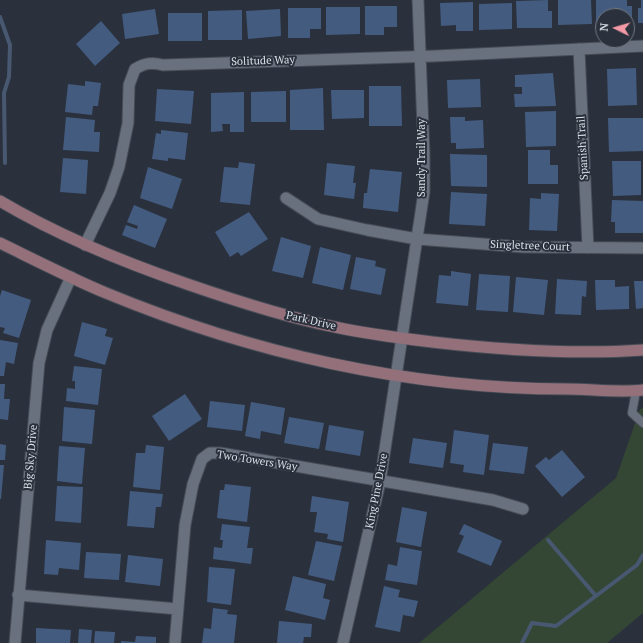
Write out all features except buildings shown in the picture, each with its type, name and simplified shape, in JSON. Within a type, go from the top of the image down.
[{"type":"main road","name":"Park Drive","points":[[0,201],[85,245],[157,274],[269,311],[336,328],[477,347],[544,351],[643,350]]},
{"type":"main road","points":[[0,243],[71,278],[143,307],[218,334],[276,351],[328,363],[473,386],[640,390]]},
{"type":"street","name":"Sandy Trail Way","points":[[403,338],[425,174],[418,0]]},
{"type":"street","name":"Solitude Way","points":[[85,245],[110,192],[119,167],[128,123],[129,85],[135,69],[150,62],[163,65],[643,46]]},
{"type":"street","name":"Spanish Trail","points":[[579,49],[588,248]]},
{"type":"street","name":"Singletree Court","points":[[286,198],[318,219],[367,230],[417,238],[523,247],[643,248]]},
{"type":"street","name":"Big Sky Drive","points":[[15,643],[39,363],[47,330],[71,278]]},
{"type":"street","name":"King Pine Drive","points":[[343,643],[380,482],[403,338]]},
{"type":"street","name":"Two Towers Way","points":[[175,643],[185,525],[193,484],[202,459],[210,453],[220,453],[380,482],[493,500],[522,509]]},
{"type":"street","points":[[18,595],[178,609]]},
{"type":"lane","points":[[640,390],[632,413],[643,423]]},
{"type":"green space","points":[[643,408],[643,613],[607,643],[419,643],[616,478],[640,409]]},
{"type":"waterway","points":[[0,17],[10,45],[9,77],[4,93],[5,163]]},
{"type":"waterway","points":[[548,540],[596,596]]},
{"type":"waterway","points":[[522,643],[532,623],[556,626],[637,565],[643,555]]}]
